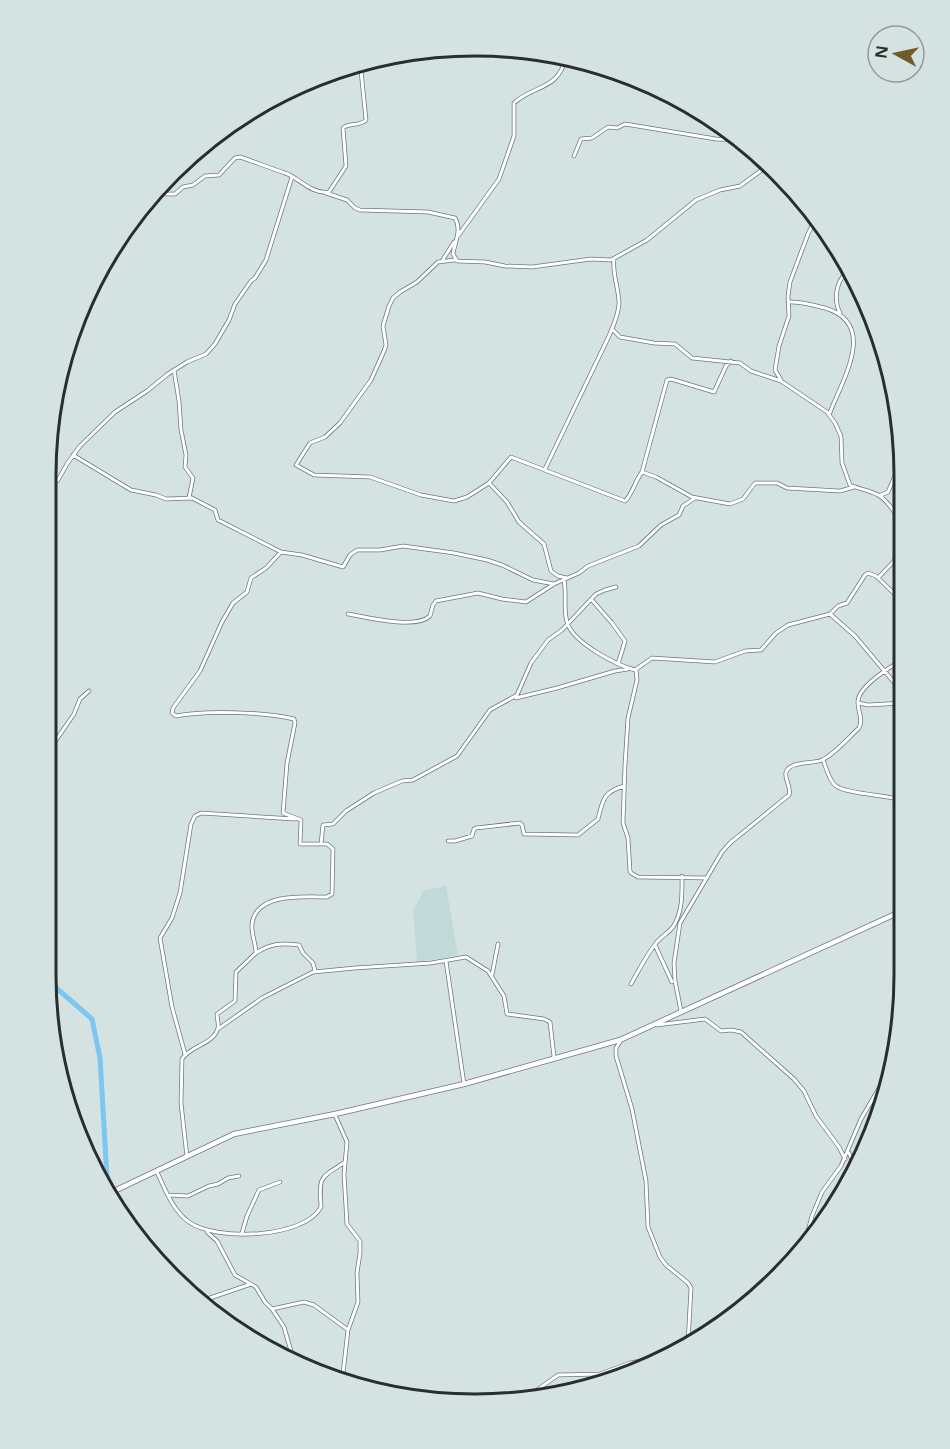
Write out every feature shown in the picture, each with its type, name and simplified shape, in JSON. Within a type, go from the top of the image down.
[{"type":"street","points":[[442,261],[499,179],[514,136],[515,101],[555,80],[564,65]]},
{"type":"street","points":[[326,193],[334,186],[346,166],[343,128],[359,125],[366,120],[361,72]]},
{"type":"street","points":[[574,156],[581,139],[592,138],[608,127],[617,128],[625,124],[726,139]]},
{"type":"street","points":[[164,194],[176,194],[183,187],[205,176],[219,175],[235,158],[240,157],[292,177],[302,184],[348,200],[360,210],[416,211],[451,216],[457,220],[458,236],[453,254],[455,260]]},
{"type":"street","points":[[730,362],[724,369],[714,392],[667,380],[642,472],[628,498],[623,501],[511,457],[489,483],[467,497],[454,501],[412,492],[377,478],[315,475],[296,465],[310,443],[325,437],[340,423],[370,380],[386,345],[383,326],[393,298],[417,282],[438,262],[455,260],[532,267],[591,259],[610,260],[660,231],[696,200],[720,190],[740,186],[763,169]]},
{"type":"street","points":[[56,481],[80,446],[115,412],[174,370],[206,354],[219,337],[235,304],[259,272],[271,248],[292,177]]},
{"type":"street","points":[[781,381],[775,370],[779,346],[789,316],[790,282],[812,226]]},
{"type":"street","points":[[546,469],[612,329],[619,305],[613,267],[614,258]]},
{"type":"street","points":[[829,415],[848,371],[854,342],[851,326],[841,314],[836,301],[839,283],[844,276]]},
{"type":"street","points":[[788,302],[800,302],[841,314]]},
{"type":"street","points":[[612,329],[620,337],[675,344],[692,358],[740,363],[751,371],[781,381],[829,415],[840,433],[842,463],[848,481],[854,487],[885,495],[894,478]]},
{"type":"street","points":[[174,370],[186,455],[185,468],[193,478],[189,498]]},
{"type":"street","points":[[74,455],[131,490],[166,499],[198,500],[215,510],[218,520],[281,552],[302,555],[343,567],[350,555],[357,549],[411,547],[487,560],[532,580],[554,584]]},
{"type":"street","points":[[642,472],[695,498],[732,504],[743,499],[755,483],[777,483],[787,488],[840,491],[854,487]]},
{"type":"street","points":[[489,483],[507,502],[519,522],[544,544],[551,571],[565,579]]},
{"type":"street","points":[[879,495],[894,514]]},
{"type":"street","points":[[348,614],[396,621],[423,621],[428,618],[434,603],[440,599],[478,593],[526,602],[598,561],[639,546],[661,525],[679,515],[683,506],[695,498]]},
{"type":"street","points":[[281,552],[266,568],[250,578],[247,592],[233,603],[200,671],[172,711],[176,716],[203,713],[253,714],[294,719],[283,810],[284,814],[300,819]]},
{"type":"street","points":[[878,578],[894,561]]},
{"type":"street","points":[[321,844],[323,825],[333,825],[346,811],[378,790],[402,781],[413,780],[451,760],[463,749],[495,706],[514,698],[615,671],[634,669],[652,658],[715,662],[745,651],[761,650],[776,633],[788,625],[830,614],[838,606],[847,603],[865,575],[872,573],[894,593]]},
{"type":"street","points":[[565,579],[567,624],[574,635],[601,655],[634,669]]},
{"type":"street","points":[[514,698],[520,690],[531,663],[548,640],[558,633],[591,599],[602,591],[616,587]]},
{"type":"street","points":[[591,599],[625,641],[618,664]]},
{"type":"street","points":[[830,614],[855,636],[894,682]]},
{"type":"street","points":[[682,1013],[675,981],[676,937],[684,914],[725,848],[789,795],[787,770],[795,765],[823,760],[861,726],[858,703],[860,695],[885,670],[894,665]]},
{"type":"street","points":[[634,669],[638,680],[628,718],[623,823],[628,838],[631,873],[638,877],[707,878]]},
{"type":"street","points":[[56,740],[74,714],[80,699],[89,691]]},
{"type":"street","points":[[858,703],[866,705],[894,703]]},
{"type":"street","points":[[823,760],[837,787],[894,799]]},
{"type":"street","points":[[448,841],[472,836],[475,828],[519,823],[522,825],[524,834],[578,835],[598,819],[600,804],[604,798],[624,786]]},
{"type":"street","points":[[186,1157],[180,1082],[181,1066],[185,1054],[172,1007],[160,938],[176,907],[191,825],[195,816],[201,813],[300,819]]},
{"type":"street","points":[[256,953],[252,925],[261,909],[270,902],[285,898],[331,896],[333,849],[321,844],[300,844],[302,823],[300,819]]},
{"type":"street","points":[[631,984],[655,945],[670,930],[678,915],[682,901],[682,876]]},
{"type":"street","points":[[116,1191],[234,1134],[335,1114],[464,1084],[620,1040],[894,915]]},
{"type":"street","points":[[218,1029],[217,1014],[235,1001],[236,972],[256,953],[270,945],[287,943],[299,945],[313,963],[314,971],[316,971]]},
{"type":"street","points":[[492,976],[498,944]]},
{"type":"street","points":[[655,945],[672,982]]},
{"type":"street","points":[[185,1054],[262,998],[316,971],[431,963],[466,957],[484,967],[492,976],[504,996],[507,1014],[544,1018],[550,1022],[554,1057]]},
{"type":"street","points":[[446,961],[464,1084]]},
{"type":"street","points":[[653,1025],[705,1019],[720,1031],[741,1032],[769,1055],[800,1086],[816,1116],[845,1159]]},
{"type":"street","points":[[620,1040],[616,1048],[616,1056],[632,1109],[646,1181],[648,1227],[666,1266],[691,1288],[688,1335]]},
{"type":"street","points":[[809,1228],[822,1192],[845,1159],[861,1119],[878,1090]]},
{"type":"street","points":[[335,1114],[347,1142],[344,1174],[347,1224],[360,1241],[357,1272],[358,1302],[348,1330],[343,1372]]},
{"type":"street","points":[[849,1151],[852,1158]]},
{"type":"street","points":[[205,1231],[258,1235],[293,1228],[314,1217],[321,1207],[319,1187],[322,1177],[345,1162]]},
{"type":"street","points":[[157,1172],[167,1195],[183,1218],[217,1241],[235,1275],[255,1287],[272,1309],[284,1327],[291,1351]]},
{"type":"street","points":[[167,1195],[188,1196],[228,1178],[239,1176]]},
{"type":"street","points":[[242,1233],[259,1190],[280,1182]]},
{"type":"street","points":[[209,1298],[251,1284]]},
{"type":"street","points":[[272,1309],[308,1303],[348,1330]]},
{"type":"street","points":[[606,1372],[637,1362]]},
{"type":"street","points":[[539,1388],[558,1375],[603,1373]]},
{"type":"shaded area","points":[[446,886],[458,955],[417,962],[413,911],[424,890]]},
{"type":"waterway","points":[[56,988],[92,1019],[100,1058],[107,1174]]}]
